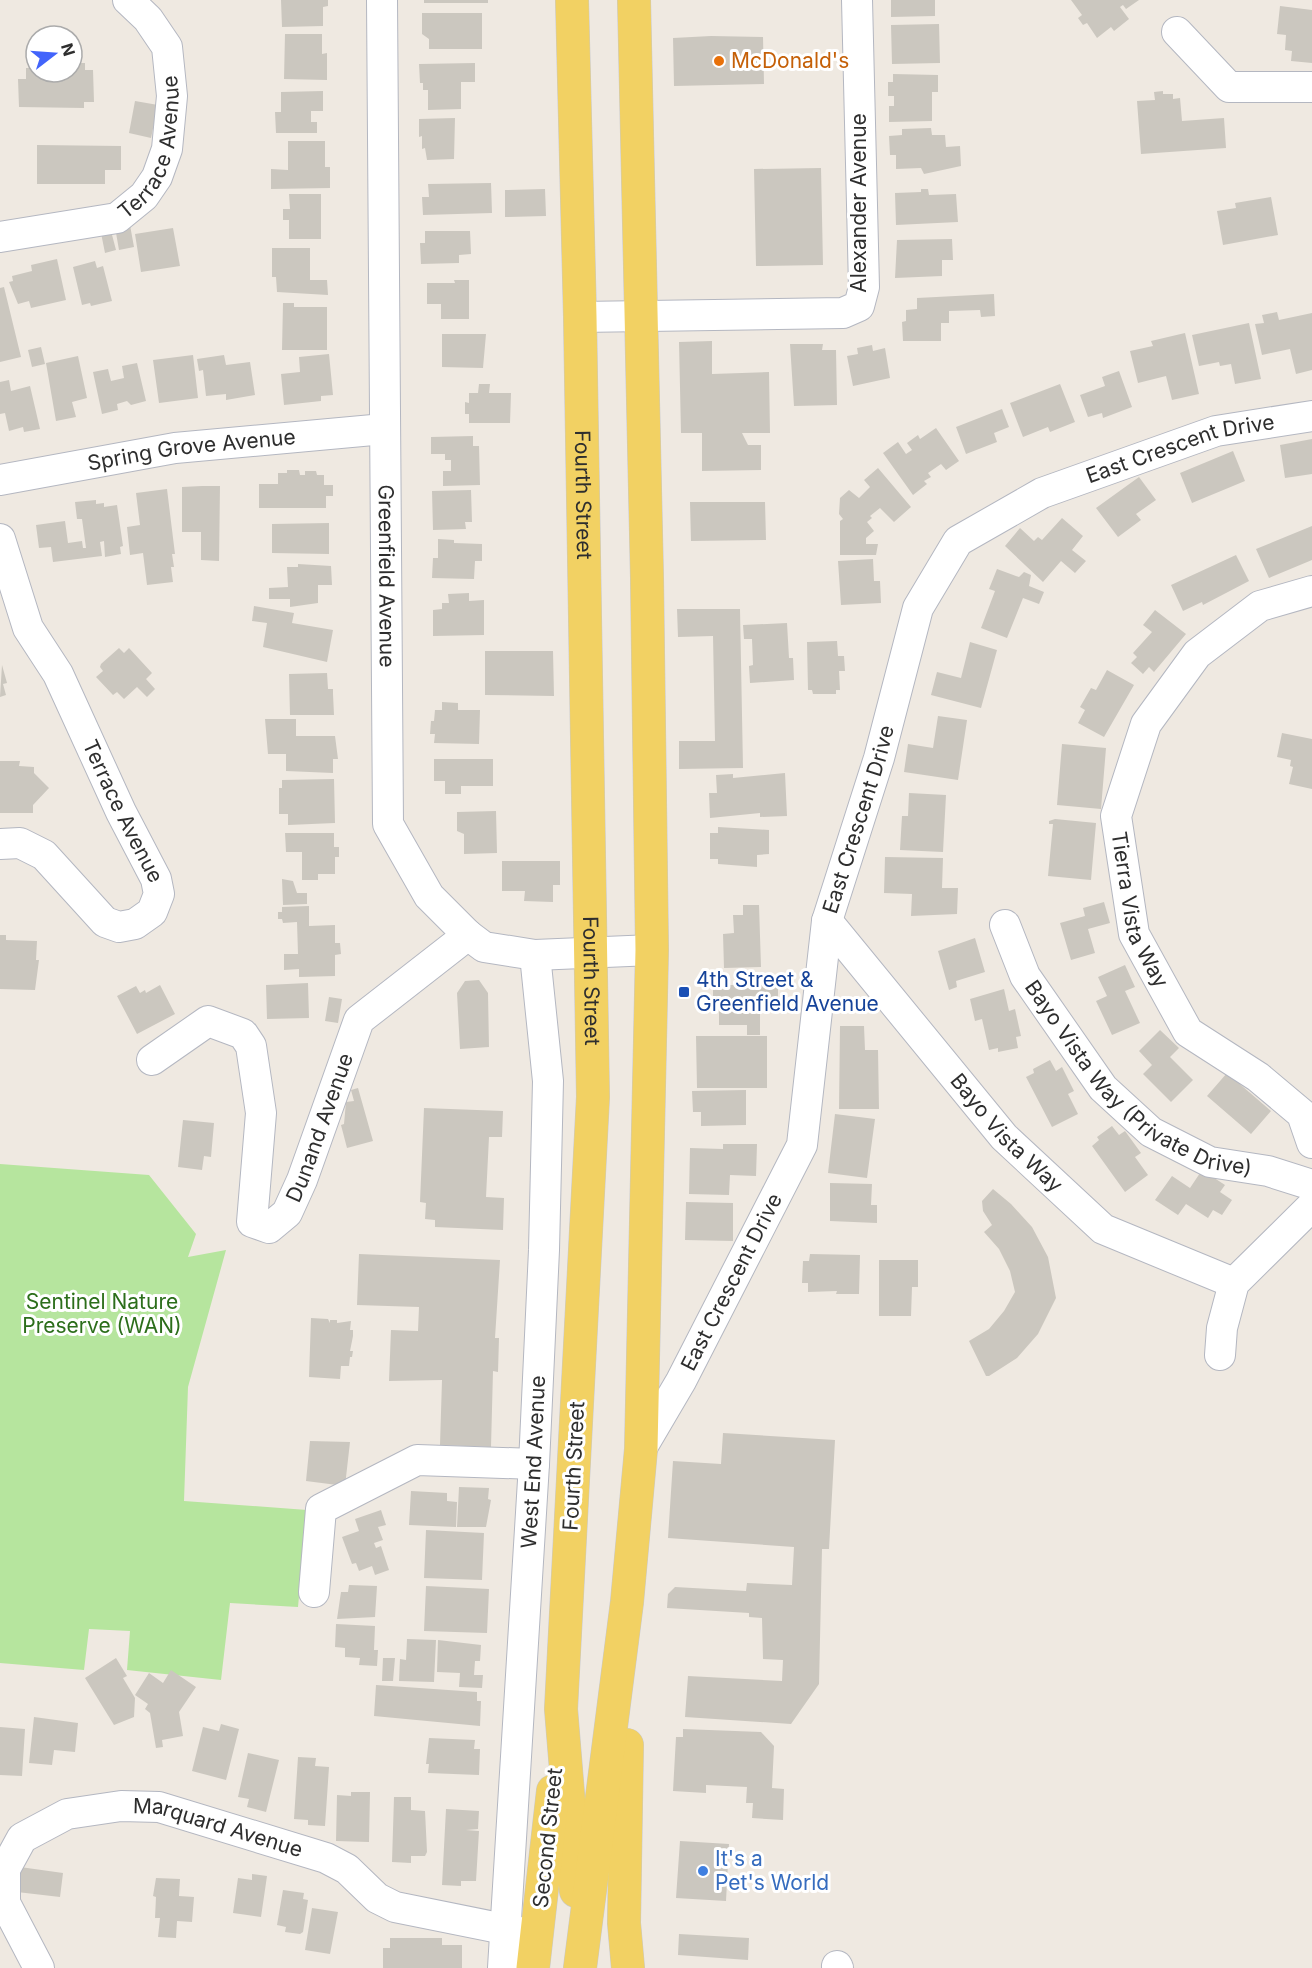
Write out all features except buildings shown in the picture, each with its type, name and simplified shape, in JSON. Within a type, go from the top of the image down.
[{"type":"main road","name":"Fourth Street","points":[[572,0],[580,318],[593,1098],[561,1709],[582,1965]]},
{"type":"main road","name":"Fourth Street","points":[[582,1965],[627,1602],[641,1449],[652,950],[634,0]]},
{"type":"main road","name":"Fourth Street","points":[[627,1602],[629,1668],[624,1923],[628,1968]]},
{"type":"main road","name":"Second Street","points":[[537,1960],[561,1709]]},
{"type":"street","name":"Terrace Avenue","points":[[0,237],[117,218],[144,196],[157,177],[167,149],[172,96],[167,47],[148,18],[128,0]]},
{"type":"street","name":"Greenfield Avenue","points":[[382,0],[388,824],[429,896],[468,935],[484,947],[535,955],[652,950]]},
{"type":"street","name":"Alexander Avenue","points":[[580,318],[843,314],[859,306],[864,287],[857,0]]},
{"type":"street","points":[[1177,32],[1229,87],[1312,87]]},
{"type":"street","name":"East Crescent Drive","points":[[641,1449],[681,1381],[802,1145],[827,921],[879,758],[918,608],[958,541],[1042,493],[1205,435],[1312,416]]},
{"type":"street","name":"Spring Grove Avenue","points":[[0,480],[175,448],[384,429]]},
{"type":"street","name":"Terrace Avenue","points":[[0,539],[28,628],[58,674],[121,812],[156,879],[159,894],[152,912],[135,924],[119,927],[105,922],[44,855],[20,843],[0,844]]},
{"type":"street","name":"Tierra Vista Way","points":[[1312,591],[1260,606],[1197,654],[1146,724],[1116,816],[1134,934],[1188,1032],[1258,1077],[1302,1114],[1312,1143]]},
{"type":"street","name":"Bayo Vista Way","points":[[827,921],[1004,1137],[1103,1229],[1234,1283]]},
{"type":"street","name":"Bayo Vista Way (Private Drive)","points":[[1005,925],[1025,976],[1103,1088],[1151,1132],[1209,1162],[1268,1171],[1312,1185]]},
{"type":"street","name":"Dunand Avenue","points":[[152,1060],[208,1021],[243,1034],[251,1046],[261,1113],[252,1222],[269,1228],[287,1213],[302,1180],[359,1020],[468,935]]},
{"type":"street","name":"West End Avenue","points":[[503,1968],[534,1464],[548,1081],[535,955]]},
{"type":"street","points":[[1220,1355],[1222,1328],[1234,1283],[1312,1206]]},
{"type":"street","points":[[314,1592],[321,1509],[417,1460],[534,1464]]},
{"type":"street","name":"Marquard Avenue","points":[[39,1968],[5,1904],[5,1869],[22,1838],[67,1815],[121,1806],[159,1807],[326,1858],[347,1869],[377,1898],[395,1907],[454,1920],[522,1931],[537,1960]]},
{"type":"green space","name":"Sentinel Nature Preserve (WAN)","points":[[0,1164],[149,1175],[196,1234],[188,1257],[226,1250],[188,1387],[184,1501],[307,1510],[298,1607],[230,1603],[221,1680],[127,1670],[130,1631],[89,1629],[84,1670],[0,1663]]},
{"type":"place","name":"McDonald's","points":[[719,61]]},
{"type":"place","name":"4th Street & Greenfield Avenue","points":[[684,992]]},
{"type":"place","name":"It's a Pet's World","points":[[703,1871]]}]
